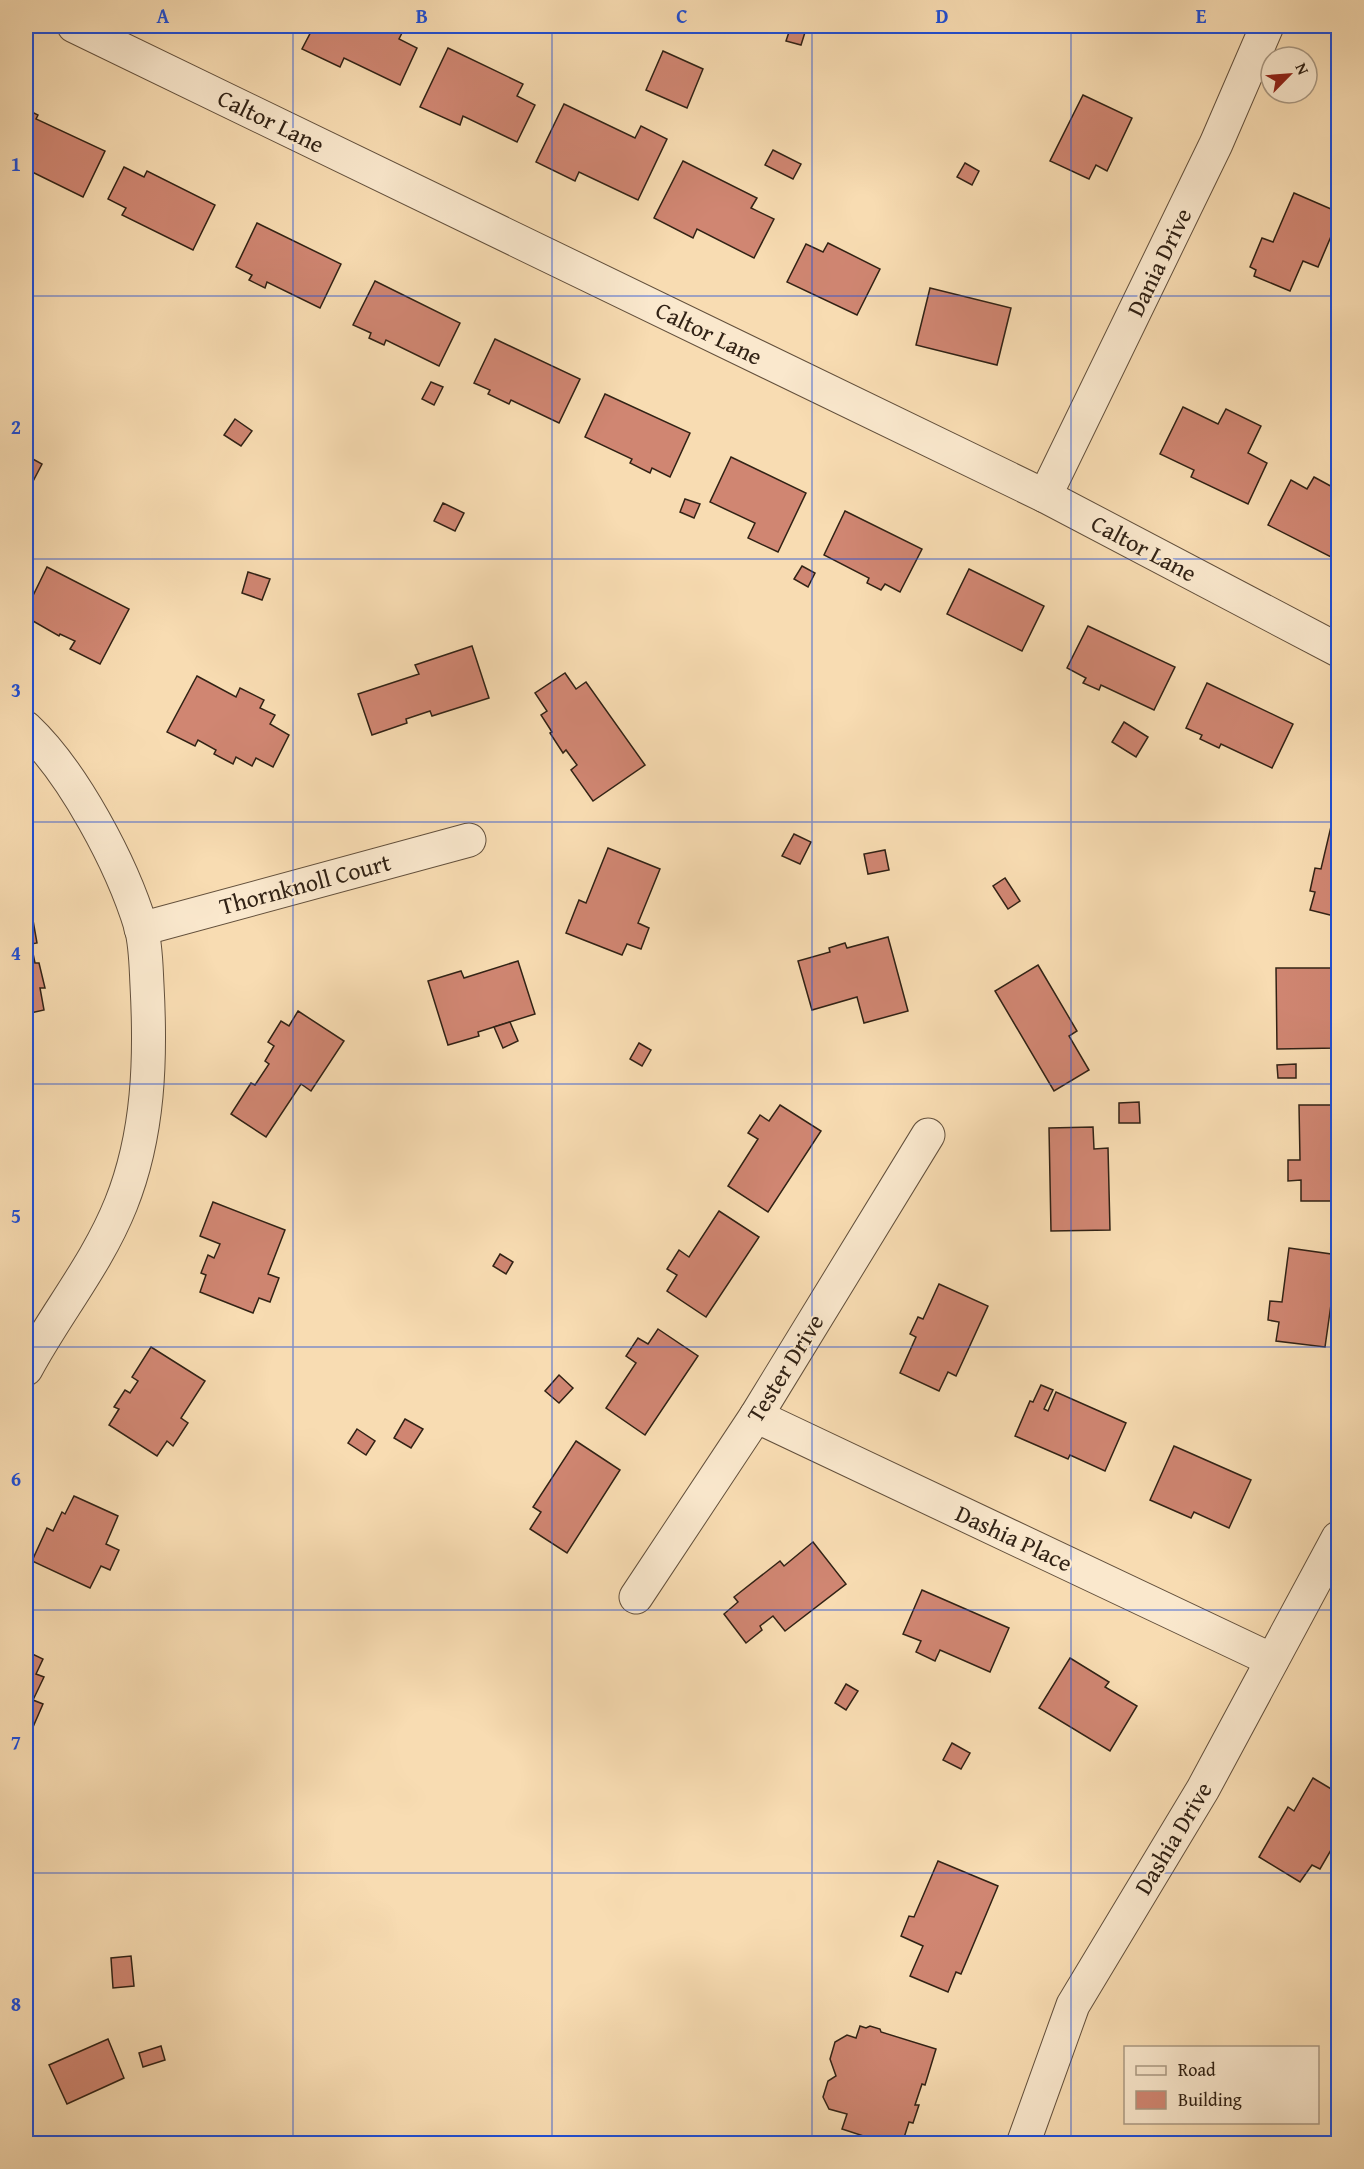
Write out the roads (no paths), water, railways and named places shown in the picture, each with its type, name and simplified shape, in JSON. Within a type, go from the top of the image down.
[{"type":"street","name":"Caltor Lane","points":[[74,26],[1045,496],[1338,650]]},
{"type":"street","name":"Dania Drive","points":[[1045,496],[1216,144],[1267,26]]},
{"type":"street","points":[[26,728],[66,776],[116,862],[141,928],[150,1041],[142,1132],[121,1205],[99,1252],[26,1369]]},
{"type":"street","name":"Thornknoll Court","points":[[141,928],[469,840]]},
{"type":"street","name":"Tester Drive","points":[[636,1597],[756,1416],[928,1135]]},
{"type":"street","name":"Dashia Place","points":[[756,1416],[1272,1660]]},
{"type":"street","name":"Dashia Drive","points":[[1023,2144],[1073,2005],[1203,1789],[1338,1538]]}]
